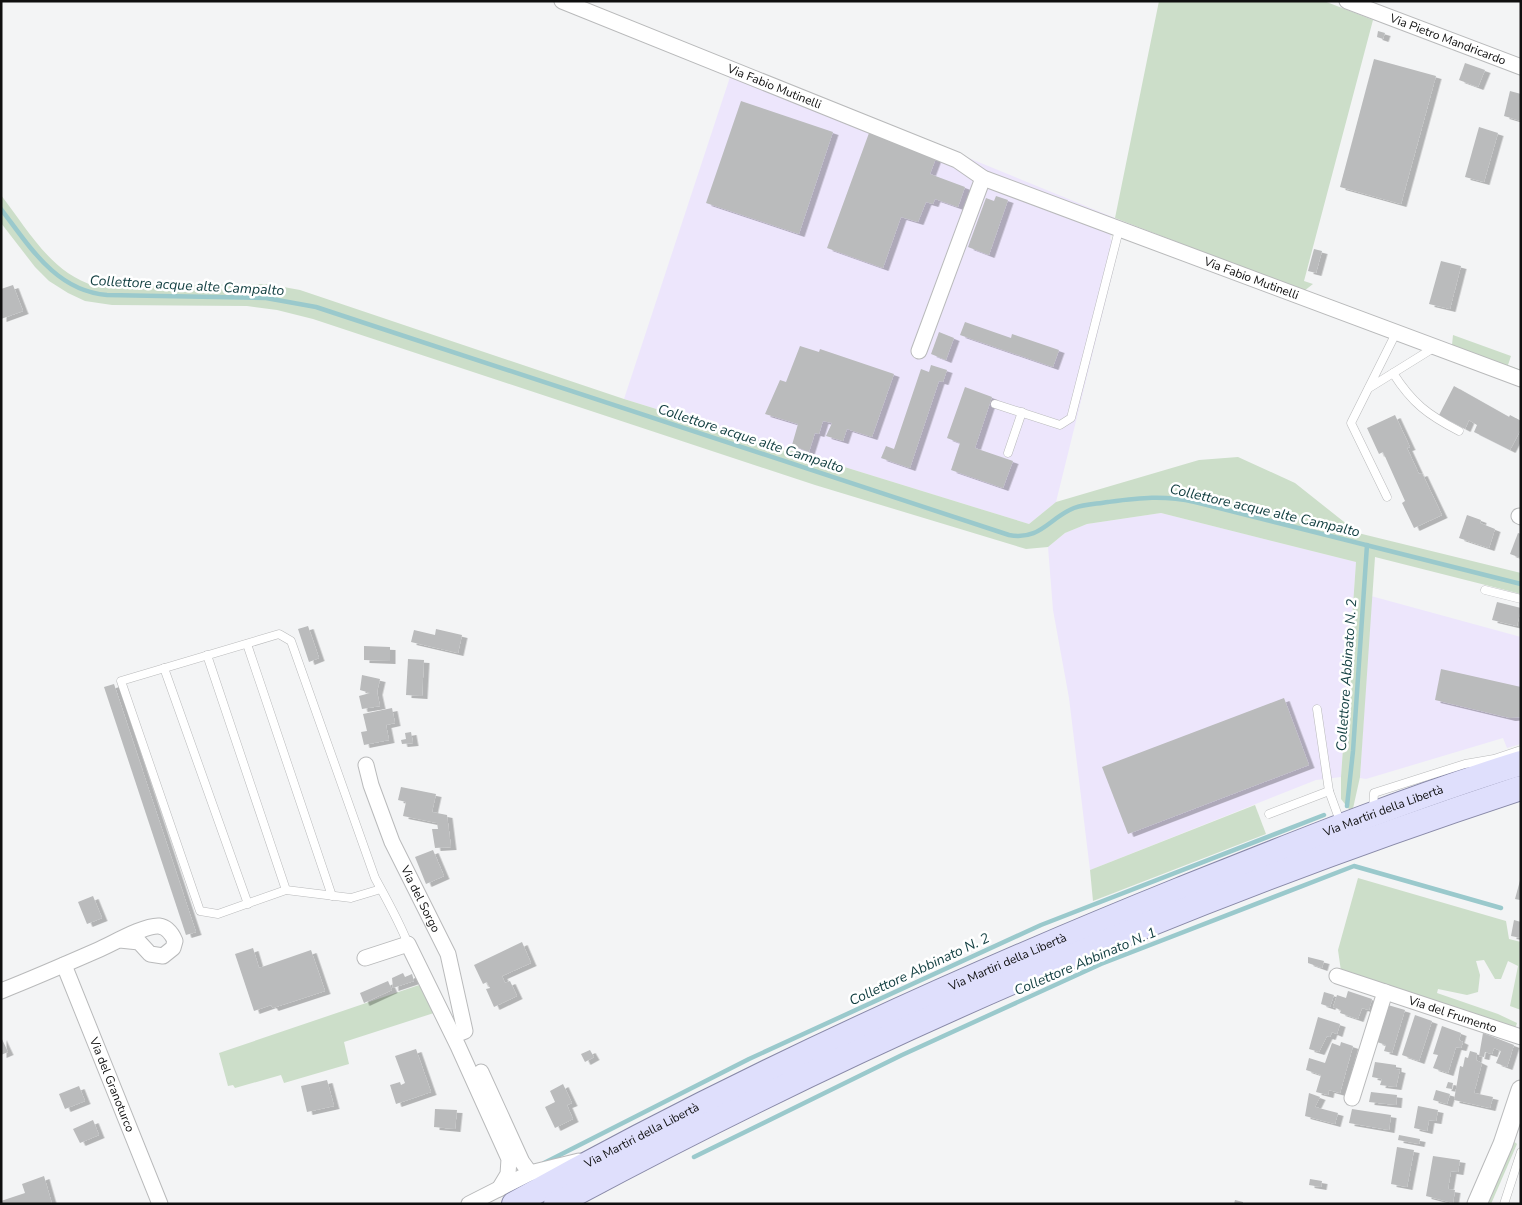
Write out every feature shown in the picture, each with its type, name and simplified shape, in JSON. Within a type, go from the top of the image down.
[{"type":"main road","name":"Via Martiri della Libertà","points":[[543,1188],[782,1065],[936,993],[1071,934],[1496,765],[1521,762]]},
{"type":"main road","name":"Via Martiri della Libertà","points":[[543,1188],[597,1182],[800,1078],[944,1011],[1078,952],[1326,856],[1521,788]]},
{"type":"main road","points":[[505,1199],[543,1188]]},
{"type":"street","name":"Via Fabio Mutinelli","points":[[562,1],[957,160],[983,178],[1521,378]]},
{"type":"street","name":"Via Pietro Mandricardo","points":[[1347,1],[1521,67]]},
{"type":"street","points":[[920,352],[983,178]]},
{"type":"street","name":"Via del Sorgo","points":[[366,765],[371,785],[392,842],[448,954],[464,1031],[456,1035]]},
{"type":"street","points":[[1,991],[120,940]]},
{"type":"street","points":[[366,958],[408,944]]},
{"type":"street","name":"Via del Sorgo","points":[[408,944],[456,1035],[509,1159],[505,1199]]},
{"type":"street","name":"Via del Granoturco","points":[[64,965],[160,1204]]},
{"type":"street","name":"Via del Frumento","points":[[1336,976],[1521,1037]]},
{"type":"street","points":[[1352,1098],[1385,992]]},
{"type":"street","name":"Via del Sorgo","points":[[456,1035],[471,1050],[522,1162],[543,1188]]},
{"type":"street","points":[[1477,1204],[1512,1127],[1521,1090]]},
{"type":"street","points":[[577,1204],[597,1182]]},
{"type":"street","points":[[469,1204],[505,1199]]},
{"type":"lane","points":[[995,404],[1060,425],[1066,422],[1074,413],[1119,230]]},
{"type":"lane","points":[[1387,497],[1351,423],[1396,333]]},
{"type":"lane","points":[[1369,388],[1435,347]]},
{"type":"lane","points":[[1393,373],[1403,389],[1429,415],[1459,431]]},
{"type":"lane","points":[[1008,453],[1022,412]]},
{"type":"lane","points":[[1486,590],[1521,599]]},
{"type":"lane","points":[[381,889],[351,898],[286,890],[218,914],[200,911],[121,681],[279,634],[291,641],[375,878],[399,921],[408,944]]},
{"type":"lane","points":[[247,644],[332,896]]},
{"type":"lane","points":[[207,656],[286,890]]},
{"type":"lane","points":[[164,668],[248,904]]},
{"type":"lane","points":[[1317,709],[1329,791],[1342,826]]},
{"type":"lane","points":[[1496,765],[1521,750]]},
{"type":"lane","points":[[1269,814],[1329,791]]},
{"type":"lane","points":[[1504,1204],[1521,1152]]},
{"type":"shaded area","points":[[737,63],[1115,218],[1110,239],[1120,243],[1056,502],[1029,524],[624,399],[731,74]]},
{"type":"shaded area","points":[[1161,513],[1356,562],[1341,777],[1316,780],[1090,870],[1069,698],[1053,610],[1048,547],[1065,533],[1087,524]]},
{"type":"shaded area","points":[[1371,596],[1521,637],[1521,744],[1507,748],[1503,738],[1366,779],[1360,778]]},
{"type":"green space","points":[[1159,1],[1324,1],[1373,20],[1304,281],[1313,284],[1304,291],[1115,218]]},
{"type":"green space","points":[[1,195],[31,236],[53,261],[79,280],[95,286],[267,284],[300,290],[624,399],[1029,524],[1056,502],[1199,460],[1238,457],[1295,483],[1358,533],[1521,573],[1521,594],[1375,557],[1360,777],[1352,813],[1341,799],[1341,777],[1356,562],[1161,513],[1087,524],[1065,533],[1048,547],[1026,549],[815,485],[313,319],[277,310],[247,306],[112,305],[85,301],[49,281],[35,267],[1,223]]},
{"type":"green space","points":[[1453,335],[1511,356],[1508,365],[1521,370],[1521,372],[1452,345]]},
{"type":"green space","points":[[1255,805],[1266,834],[1093,901],[1090,870]]},
{"type":"green space","points":[[1358,878],[1506,921],[1509,939],[1521,942],[1521,1010],[1510,1006],[1518,966],[1508,961],[1501,979],[1495,979],[1484,960],[1476,961],[1480,975],[1478,992],[1467,995],[1438,989],[1437,993],[1498,1014],[1517,1023],[1515,1029],[1341,971],[1338,950]]},
{"type":"green space","points":[[422,984],[437,1012],[344,1042],[349,1064],[284,1083],[281,1075],[235,1088],[233,1085],[228,1086],[219,1053]]},
{"type":"green space","points":[[1512,1140],[1517,1144],[1491,1204],[1484,1204]]},
{"type":"building","points":[[1378,31],[1385,33],[1383,39],[1377,37]]},
{"type":"building","points":[[1374,59],[1436,76],[1401,204],[1340,187]]},
{"type":"building","points":[[1465,63],[1485,70],[1478,87],[1459,80]]},
{"type":"building","points":[[1510,91],[1521,94],[1521,121],[1504,116]]},
{"type":"building","points":[[741,101],[833,132],[799,234],[706,203]]},
{"type":"building","points":[[1479,127],[1498,133],[1484,182],[1465,177]]},
{"type":"building","points":[[869,133],[936,158],[930,174],[965,187],[958,207],[935,199],[933,204],[926,202],[918,222],[901,217],[883,268],[827,248]]},
{"type":"building","points":[[996,196],[1008,200],[989,255],[968,247],[986,198],[994,201]]},
{"type":"building","points":[[1314,249],[1322,251],[1316,273],[1308,271]]},
{"type":"building","points":[[1441,261],[1461,266],[1450,309],[1429,304]]},
{"type":"building","points":[[13,285],[23,311],[1,319],[1,289]]},
{"type":"building","points":[[965,322],[1011,338],[1012,334],[1059,350],[1053,367],[960,335]]},
{"type":"building","points":[[939,332],[954,338],[946,360],[931,354]]},
{"type":"building","points":[[800,346],[819,352],[820,349],[894,374],[872,437],[847,429],[843,441],[826,436],[832,423],[823,421],[819,434],[815,433],[809,452],[792,445],[798,424],[765,414],[780,380],[786,382]]},
{"type":"building","points":[[931,365],[947,370],[943,382],[939,381],[910,468],[881,458],[886,446],[894,449],[921,369],[929,372]]},
{"type":"building","points":[[1454,386],[1509,417],[1510,415],[1521,421],[1521,429],[1510,450],[1474,432],[1477,425],[1469,420],[1465,429],[1439,415]]},
{"type":"building","points":[[965,387],[992,397],[975,448],[1013,461],[1003,488],[951,470],[960,443],[947,438]]},
{"type":"building","points":[[1395,415],[1410,447],[1407,448],[1419,474],[1422,473],[1442,515],[1414,528],[1402,503],[1405,501],[1383,452],[1379,454],[1367,428]]},
{"type":"building","points":[[1467,515],[1481,520],[1480,523],[1495,529],[1489,548],[1459,538]]},
{"type":"building","points":[[1518,533],[1521,534],[1521,558],[1510,554]]},
{"type":"building","points":[[1497,602],[1521,608],[1517,626],[1492,620]]},
{"type":"building","points":[[308,626],[319,658],[309,662],[298,629]]},
{"type":"building","points":[[436,629],[462,635],[458,653],[411,642],[414,630],[435,635]]},
{"type":"building","points":[[364,646],[390,647],[390,661],[364,660]]},
{"type":"building","points":[[408,659],[424,660],[422,696],[406,695]]},
{"type":"building","points":[[1441,669],[1521,687],[1521,717],[1510,718],[1435,700]]},
{"type":"building","points":[[362,675],[380,679],[377,692],[380,706],[362,709],[359,696],[370,693],[360,690]]},
{"type":"building","points":[[114,684],[196,932],[186,935],[104,687]]},
{"type":"building","points":[[1284,698],[1309,765],[1128,834],[1102,767]]},
{"type":"building","points":[[392,708],[395,723],[386,725],[389,740],[364,745],[361,732],[367,731],[363,714]]},
{"type":"building","points":[[411,732],[413,743],[402,744],[401,740],[406,739],[405,733]]},
{"type":"building","points":[[401,787],[436,794],[432,812],[447,815],[451,847],[435,848],[432,829],[438,829],[437,823],[403,816],[406,802],[398,800]]},
{"type":"building","points":[[433,850],[444,876],[426,884],[415,857]]},
{"type":"building","points":[[1521,877],[1521,895],[1520,900],[1515,899]]},
{"type":"building","points":[[93,896],[102,918],[87,924],[78,902]]},
{"type":"building","points":[[1514,920],[1521,922],[1521,938],[1511,936]]},
{"type":"building","points":[[522,942],[531,963],[502,976],[505,983],[510,981],[517,996],[494,1007],[486,989],[490,988],[487,982],[483,984],[474,965]]},
{"type":"building","points":[[253,948],[259,968],[311,950],[325,991],[273,1008],[271,1005],[254,1011],[235,954]]},
{"type":"building","points":[[1308,957],[1324,961],[1322,968],[1308,963]]},
{"type":"building","points":[[403,973],[405,977],[412,974],[414,981],[393,988],[392,978]]},
{"type":"building","points":[[388,981],[392,990],[364,1003],[360,993]]},
{"type":"building","points":[[1348,991],[1372,999],[1369,1010],[1362,1008],[1358,1019],[1340,1013],[1341,1010],[1333,1007],[1337,995],[1346,998]]},
{"type":"building","points":[[1324,992],[1334,995],[1330,1007],[1321,1004]]},
{"type":"building","points":[[1388,1005],[1405,1010],[1392,1053],[1384,1051],[1386,1045],[1377,1042]]},
{"type":"building","points":[[1415,1015],[1432,1021],[1419,1061],[1402,1055]]},
{"type":"building","points":[[1318,1017],[1340,1024],[1337,1034],[1332,1032],[1330,1037],[1327,1036],[1319,1052],[1309,1049]]},
{"type":"building","points":[[1442,1026],[1461,1033],[1459,1040],[1463,1042],[1461,1048],[1456,1047],[1448,1073],[1433,1068],[1438,1055],[1433,1054]]},
{"type":"building","points":[[1483,1033],[1514,1045],[1507,1067],[1496,1063],[1501,1051],[1494,1048],[1492,1054],[1485,1052],[1484,1057],[1479,1056]]},
{"type":"building","points":[[1,1037],[8,1052],[1,1055]]},
{"type":"building","points":[[1341,1042],[1353,1046],[1340,1093],[1329,1090],[1328,1095],[1316,1092],[1321,1075],[1306,1070],[1309,1058],[1325,1063],[1332,1043],[1340,1046]]},
{"type":"building","points":[[416,1049],[431,1092],[396,1104],[390,1085],[400,1082],[401,1085],[405,1083],[395,1056]]},
{"type":"building","points":[[590,1050],[594,1057],[585,1062],[581,1054]]},
{"type":"building","points":[[1470,1051],[1477,1053],[1476,1060],[1482,1063],[1474,1093],[1493,1097],[1490,1108],[1454,1100],[1460,1066],[1463,1067],[1465,1057],[1468,1058]]},
{"type":"building","points":[[1375,1062],[1396,1065],[1396,1069],[1400,1070],[1396,1087],[1380,1085],[1382,1079],[1372,1077]]},
{"type":"building","points":[[327,1080],[334,1106],[307,1112],[301,1086]]},
{"type":"building","points":[[1448,1082],[1453,1083],[1452,1089],[1446,1088]]},
{"type":"building","points":[[563,1084],[572,1103],[567,1105],[573,1119],[555,1128],[545,1107],[555,1102],[550,1091]]},
{"type":"building","points":[[79,1086],[85,1101],[65,1109],[59,1094]]},
{"type":"building","points":[[1436,1090],[1450,1094],[1447,1104],[1433,1100]]},
{"type":"building","points":[[1371,1092],[1397,1095],[1396,1105],[1369,1102]]},
{"type":"building","points":[[1309,1093],[1320,1097],[1315,1107],[1338,1113],[1335,1124],[1305,1116]]},
{"type":"building","points":[[1418,1106],[1438,1110],[1436,1121],[1429,1120],[1427,1131],[1414,1128]]},
{"type":"building","points":[[435,1109],[457,1110],[455,1129],[434,1127]]},
{"type":"building","points":[[1352,1109],[1391,1115],[1389,1130],[1349,1123]]},
{"type":"building","points":[[93,1120],[99,1135],[80,1143],[73,1129]]},
{"type":"building","points":[[1399,1135],[1420,1139],[1419,1144],[1398,1140]]},
{"type":"building","points":[[1397,1147],[1414,1150],[1407,1187],[1391,1184]]},
{"type":"building","points":[[1433,1156],[1460,1160],[1458,1172],[1451,1171],[1448,1189],[1455,1190],[1453,1203],[1426,1196]]},
{"type":"building","points":[[44,1176],[52,1204],[1,1204],[1,1201],[25,1193],[22,1184]]},
{"type":"building","points":[[1310,1179],[1322,1181],[1321,1187],[1309,1185]]},
{"type":"building","points":[[1235,1200],[1243,1202],[1243,1204],[1234,1204]]},
{"type":"waterway","name":"Collettore acque alte Campalto","points":[[1,209],[46,265],[73,285],[89,292],[107,295],[266,298],[316,307],[1009,535],[1020,536],[1037,532],[1065,512],[1082,506],[1141,498],[1172,498],[1195,502],[1521,584]]},
{"type":"waterway","name":"Collettore Abbinato N. 2","points":[[1347,806],[1353,751],[1367,545]]},
{"type":"waterway","name":"Collettore Abbinato N. 2","points":[[544,1163],[749,1059],[1041,925],[1324,815]]},
{"type":"waterway","name":"Collettore Abbinato N. 1","points":[[694,1157],[902,1055],[1101,964],[1354,866],[1501,908]]}]
